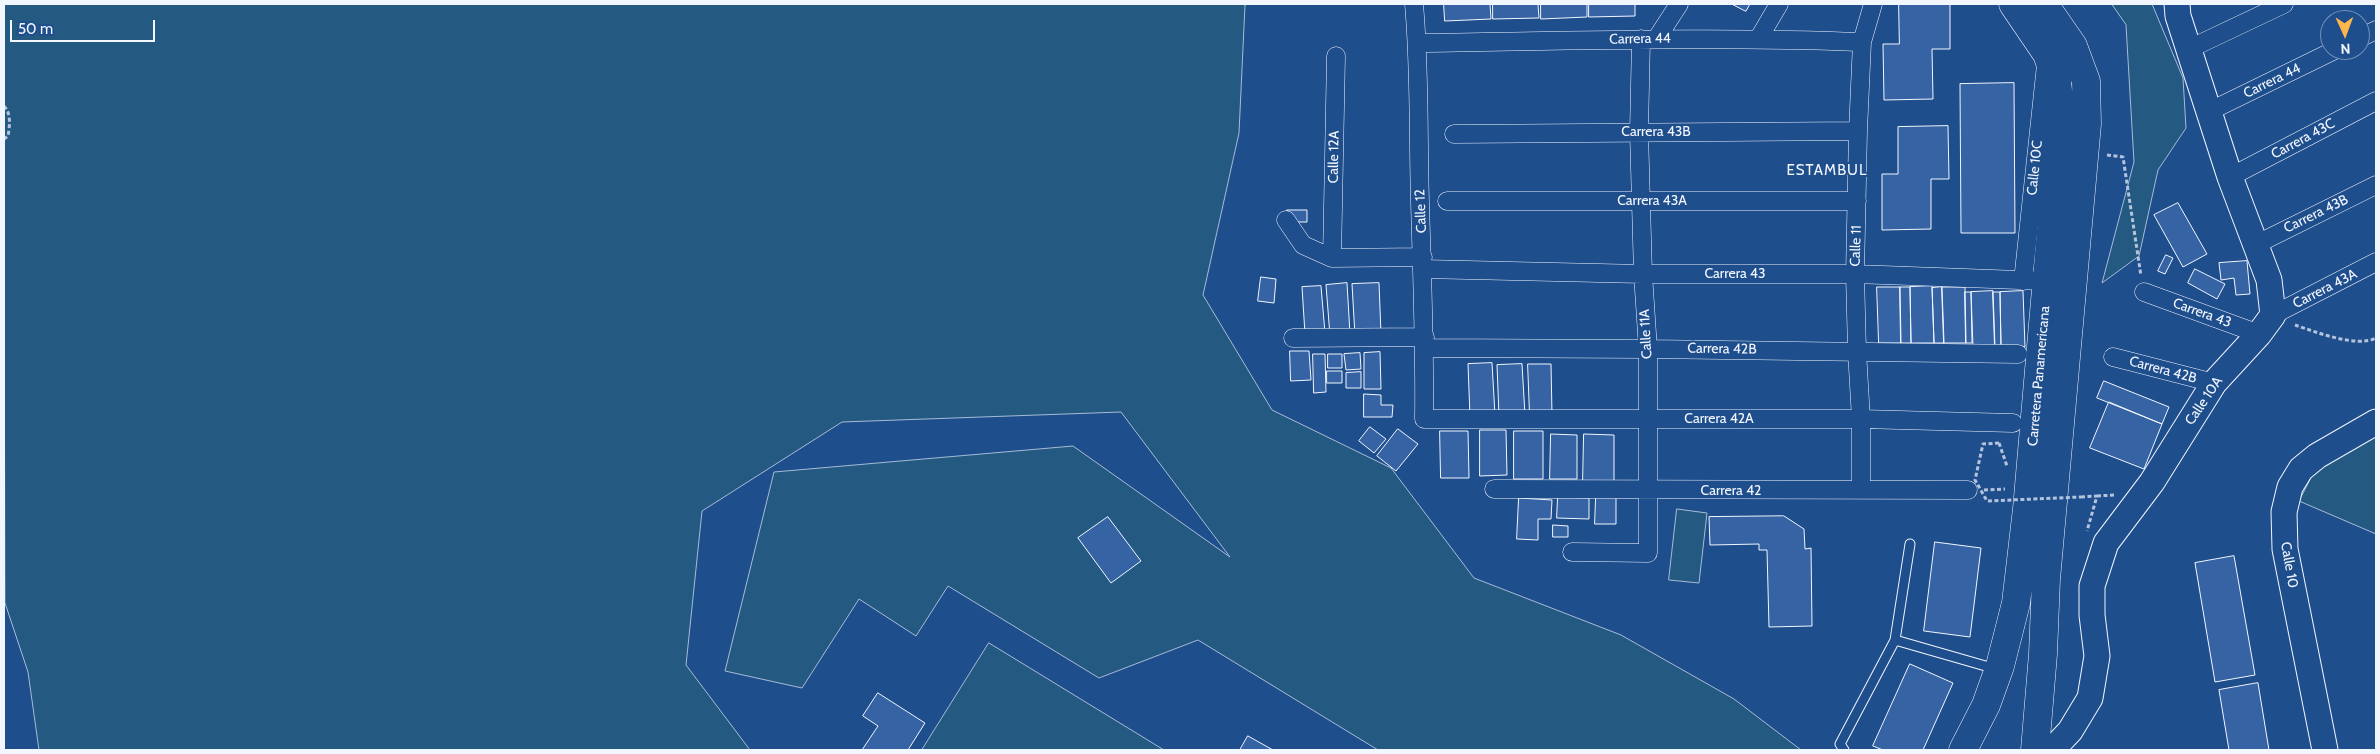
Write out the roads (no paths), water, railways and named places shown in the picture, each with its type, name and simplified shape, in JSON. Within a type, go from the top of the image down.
[{"type":"highway","name":"Carretera Panamericana","points":[[1963,750],[1986,705],[1999,670],[2009,636],[2020,579],[2035,281],[2061,116],[2058,82],[2048,54],[2013,4]]},
{"type":"highway","name":"Carretera Panamericana","points":[[2035,750],[2043,654],[2046,579],[2087,124],[2086,81],[2073,46],[2044,4]]},
{"type":"street","name":"Calle 12","points":[[1414,4],[1418,43],[1420,202],[1425,343],[1424,419]]},
{"type":"street","points":[[1649,39],[1679,4]]},
{"type":"street","points":[[1759,38],[1779,4]]},
{"type":"street","name":"Calle 11","points":[[1862,490],[1855,274],[1862,42],[1872,4]]},
{"type":"street","points":[[2189,50],[2284,4]]},
{"type":"street","points":[[2177,10],[2230,177],[2257,244],[2269,280],[2266,324]]},
{"type":"street","name":"Carrera 44","points":[[1418,43],[1759,38],[1862,42]]},
{"type":"street","name":"Calle 11A","points":[[1572,552],[1648,553],[1648,349],[1643,274],[1639,132],[1649,39]]},
{"type":"street","name":"Calle 12A","points":[[1332,258],[1336,56]]},
{"type":"street","name":"Carrera 44","points":[[2208,112],[2320,57]]},
{"type":"street","name":"Carrera 43C","points":[[2230,177],[2376,100]]},
{"type":"street","name":"Carrera 43B","points":[[1454,134],[1858,131]]},
{"type":"street","name":"Carrera 43B","points":[[2257,244],[2376,184]]},
{"type":"street","name":"Carrera 43A","points":[[1447,201],[1857,202]]},
{"type":"street","points":[[1286,220],[1303,245],[1332,258]]},
{"type":"street","name":"Carrera 43","points":[[1332,258],[1643,274],[1855,274],[2035,281]]},
{"type":"street","name":"Carrera 43A","points":[[2266,324],[2376,262]]},
{"type":"street","name":"Carrera 43","points":[[2144,292],[2266,324]]},
{"type":"street","name":"Calle 10A","points":[[2052,750],[2070,731],[2090,698],[2098,656],[2092,616],[2092,586],[2106,543],[2152,482],[2214,383],[2266,324]]},
{"type":"street","name":"Carrera 42B","points":[[1293,338],[1648,349],[2018,354]]},
{"type":"street","name":"Carrera 42B","points":[[2113,357],[2214,383]]},
{"type":"street","name":"Carrera 42A","points":[[1424,419],[1861,419],[2013,423]]},
{"type":"street","name":"Calle 10","points":[[2325,750],[2285,550],[2284,512],[2290,487],[2301,469],[2317,456],[2376,422]]},
{"type":"street","name":"Carrera 42","points":[[1494,489],[1648,491],[1968,490]]},
{"type":"lane","points":[[1844,750],[1840,744],[1895,640],[1910,544]]},
{"type":"lane","points":[[1895,640],[1999,670]]},
{"type":"district","name":"ESTAMBUL","points":[[1827,171]]}]
